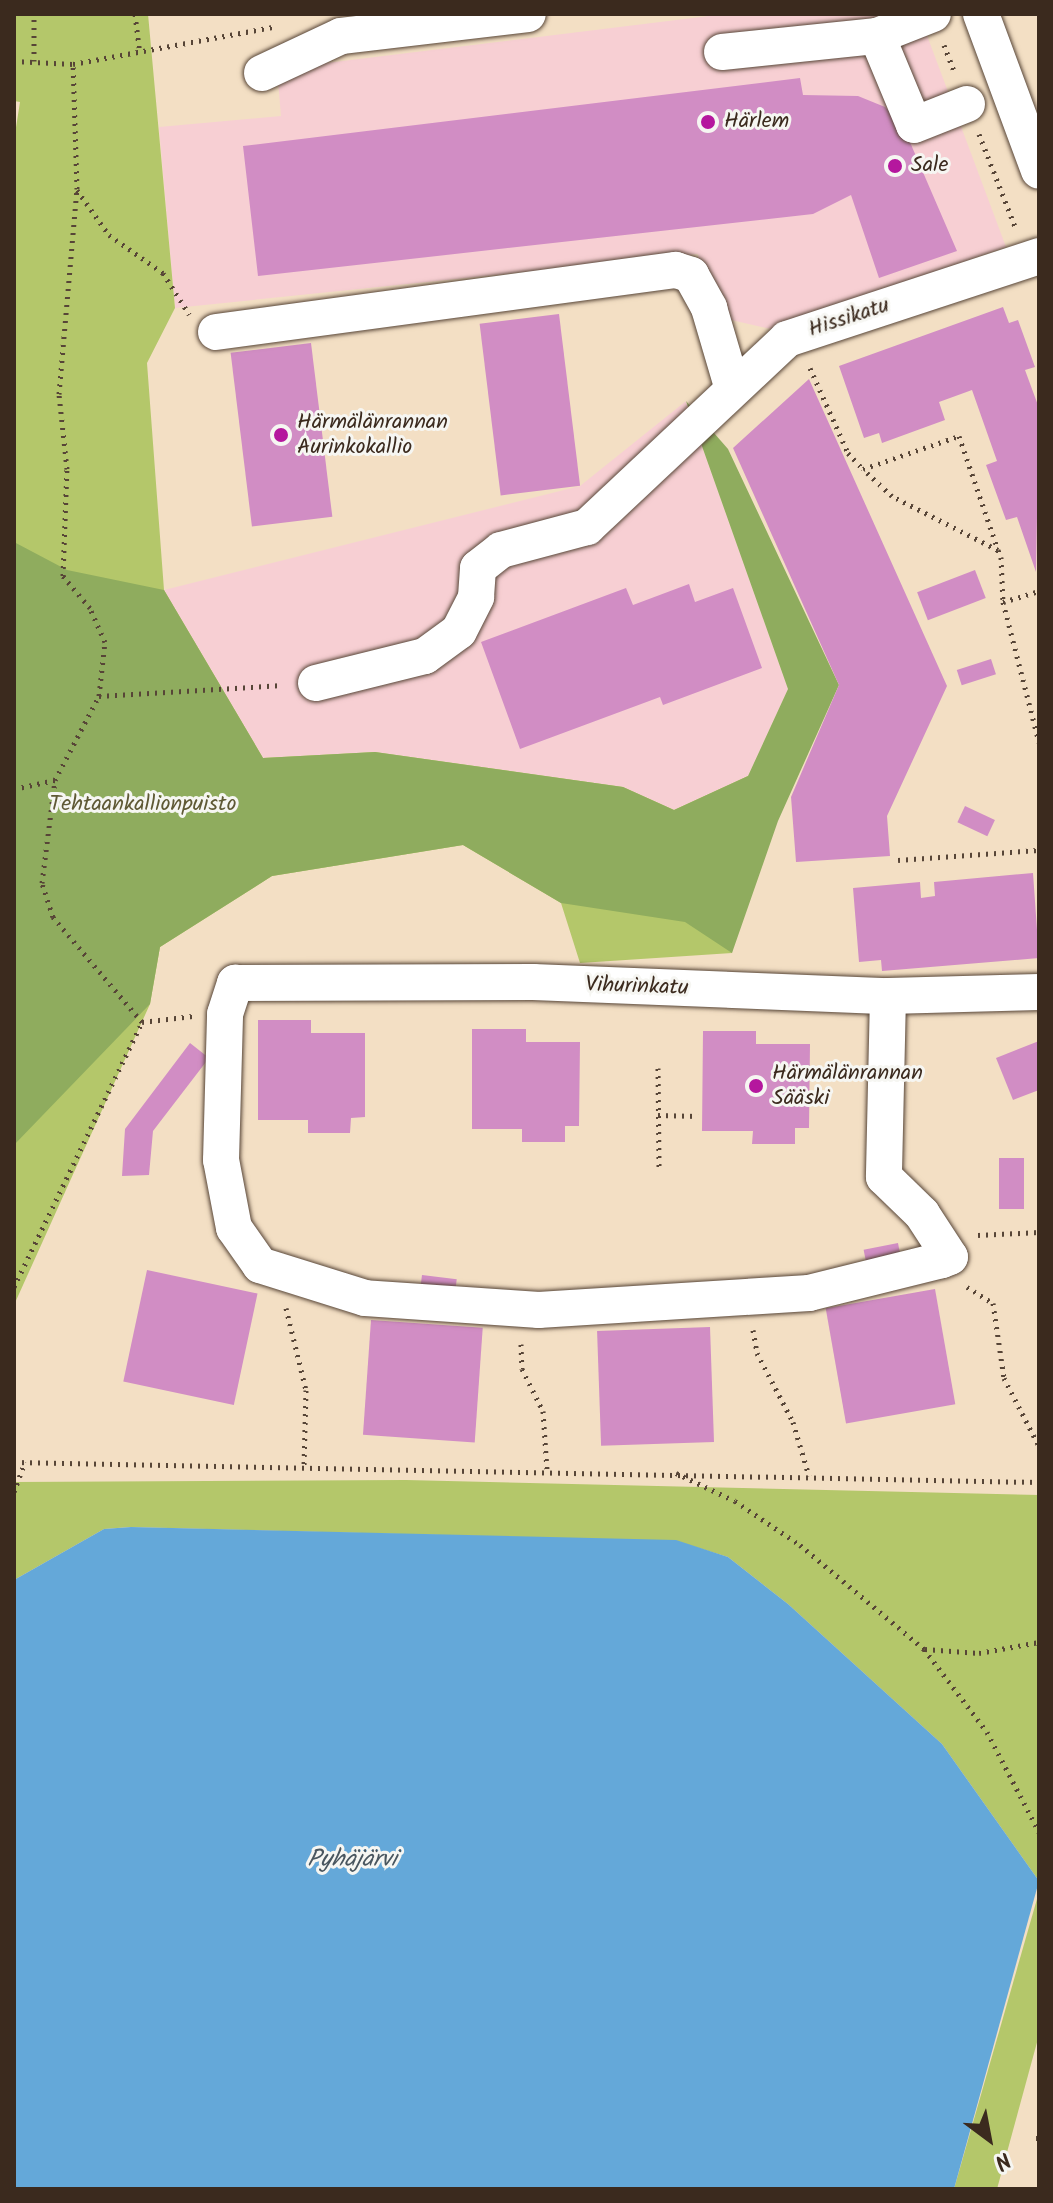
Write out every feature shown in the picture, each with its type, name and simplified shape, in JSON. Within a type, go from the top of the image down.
[{"type":"street","points":[[262,73],[341,36],[410,21],[528,14]]},
{"type":"street","points":[[722,52],[877,36],[933,14]]},
{"type":"street","points":[[981,14],[1039,171]]},
{"type":"street","points":[[877,36],[914,125],[967,104]]},
{"type":"street","name":"Hissikatu","points":[[316,683],[425,656],[459,631],[476,597],[478,568],[501,550],[587,527],[732,386],[787,339],[1033,258]]},
{"type":"street","points":[[216,332],[676,270],[691,275],[709,308],[732,386]]},
{"type":"street","name":"Vihurinkatu","points":[[230,998],[533,982],[888,996],[1039,992]]},
{"type":"street","points":[[230,998],[224,1191],[234,1228],[260,1265],[365,1298],[527,1309],[809,1293],[940,1249],[922,1214],[884,1177],[888,996]]},
{"type":"street","points":[[199,1050],[230,998]]},
{"type":"path","points":[[34,14],[34,61]]},
{"type":"path","points":[[135,14],[139,48]]},
{"type":"path","points":[[933,14],[967,104],[1033,258]]},
{"type":"path","points":[[14,61],[73,64],[139,48],[196,39]]},
{"type":"path","points":[[73,64],[77,189],[59,394],[67,469],[63,576],[90,608],[105,642],[99,696],[55,780],[42,883],[53,917],[142,1022]]},
{"type":"path","points":[[77,189],[109,235],[163,273],[191,317],[216,332]]},
{"type":"path","points":[[808,363],[848,453],[863,469],[892,496],[998,550]]},
{"type":"path","points":[[863,469],[959,436],[998,550],[1003,602],[1039,742]]},
{"type":"path","points":[[1003,602],[1039,591]]},
{"type":"path","points":[[99,696],[316,683]]},
{"type":"path","points":[[14,789],[55,780]]},
{"type":"path","points":[[898,860],[1039,850]]},
{"type":"path","points":[[14,1287],[142,1022],[230,998]]},
{"type":"path","points":[[658,1068],[659,1170]]},
{"type":"path","points":[[658,1115],[698,1116]]},
{"type":"path","points":[[1039,1232],[940,1249],[960,1283],[993,1303],[1004,1378],[1039,1446]]},
{"type":"path","points":[[281,1272],[306,1390],[304,1466]]},
{"type":"path","points":[[750,1298],[757,1353],[793,1422],[809,1476]]},
{"type":"path","points":[[527,1309],[520,1360],[543,1411],[547,1469]]},
{"type":"path","points":[[14,1462],[547,1469],[1039,1482]]},
{"type":"path","points":[[14,1492],[25,1462]]},
{"type":"path","points":[[672,1472],[735,1501],[800,1545],[924,1649],[987,1732],[1039,1832]]},
{"type":"path","points":[[924,1649],[979,1653],[1039,1642]]},
{"type":"shaded area","points":[[725,14],[919,14],[1006,247],[771,329],[705,314],[698,254],[175,308],[159,127],[281,116],[277,69]]},
{"type":"shaded area","points":[[686,401],[788,689],[748,776],[674,810],[623,787],[375,752],[263,758],[164,590],[580,486]]},
{"type":"green space","name":"Tehtaankallionpuisto","points":[[14,14],[148,14],[175,308],[147,363],[164,590],[263,758],[375,752],[623,787],[674,810],[748,776],[732,953],[580,963],[561,903],[463,845],[272,876],[160,947],[150,1004],[14,1305],[14,140],[20,102],[14,101]]},
{"type":"green space","name":"Tehtaankallionpuisto","points":[[686,401],[728,449],[839,685],[778,821],[732,953],[685,922],[561,903],[463,845],[272,876],[160,947],[150,1004],[14,1145],[14,542],[67,570],[164,590],[263,758],[375,752],[623,787],[674,810],[748,776],[788,689]]},
{"type":"green space","points":[[406,1480],[1039,1495],[1039,1881],[942,1744],[788,1604],[728,1557],[676,1541],[130,1527],[104,1529],[14,1580],[14,1482]]},
{"type":"green space","points":[[1039,1892],[1039,2035],[997,2189],[954,2189]]},
{"type":"water","name":"Pyhäjärvi","points":[[131,1527],[676,1540],[728,1557],[788,1604],[942,1744],[1039,1881],[954,2189],[14,2189],[14,1580],[104,1529]]},
{"type":"building","points":[[800,78],[803,95],[858,96],[885,107],[903,126],[957,251],[879,278],[851,195],[813,214],[258,276],[243,146]]},
{"type":"building","points":[[1003,307],[1009,323],[1018,320],[1035,367],[1025,370],[1039,408],[1036,572],[1017,517],[1006,520],[986,465],[997,461],[972,390],[939,402],[945,420],[882,443],[879,433],[864,438],[839,366]]},
{"type":"building","name":"Härmälänrannan Aurinkokallio","points":[[559,314],[580,486],[501,495],[480,324]]},
{"type":"building","name":"Härmälänrannan Aurinkokallio","points":[[311,343],[332,517],[252,527],[231,353]]},
{"type":"building","points":[[809,379],[947,686],[887,816],[890,856],[796,862],[791,797],[839,685],[733,448]]},
{"type":"building","points":[[975,570],[986,598],[928,620],[917,592]]},
{"type":"building","points":[[689,584],[695,602],[733,588],[762,668],[663,705],[660,697],[520,749],[481,642],[626,588],[633,605]]},
{"type":"building","points":[[991,659],[996,674],[962,685],[957,670]]},
{"type":"building","points":[[965,806],[995,820],[987,836],[957,822]]},
{"type":"building","points":[[1033,873],[1039,958],[882,971],[881,960],[859,962],[853,888],[920,882],[921,898],[935,896],[934,882]]},
{"type":"building","points":[[258,1020],[311,1020],[311,1033],[365,1033],[365,1117],[351,1118],[350,1133],[308,1133],[308,1120],[258,1120]]},
{"type":"building","points":[[472,1029],[526,1029],[526,1042],[580,1042],[579,1126],[565,1126],[565,1142],[522,1142],[522,1129],[472,1129]]},
{"type":"building","name":"Härmälänrannan Sääski","points":[[703,1031],[756,1031],[756,1044],[810,1044],[809,1128],[795,1128],[795,1144],[752,1144],[753,1131],[702,1131]]},
{"type":"building","points":[[1039,1041],[1039,1090],[1013,1100],[996,1058]]},
{"type":"building","points":[[190,1043],[209,1058],[153,1131],[149,1175],[122,1176],[125,1129]]},
{"type":"building","points":[[999,1158],[1024,1158],[1024,1209],[999,1209]]},
{"type":"building","points":[[898,1243],[901,1259],[867,1265],[864,1250]]},
{"type":"building","points":[[147,1270],[258,1293],[234,1405],[123,1382]]},
{"type":"building","points":[[422,1275],[457,1279],[455,1296],[420,1292]]},
{"type":"building","points":[[935,1289],[955,1404],[846,1423],[826,1308]]},
{"type":"building","points":[[371,1320],[483,1328],[475,1443],[363,1435]]},
{"type":"building","points":[[710,1327],[714,1442],[601,1446],[597,1331]]},
{"type":"place","name":"Härlem","points":[[708,122]]},
{"type":"place","name":"Sale","points":[[895,166]]},
{"type":"place","name":"Härmälänrannan Aurinkokallio","points":[[281,435]]},
{"type":"place","name":"Härmälänrannan Sääski","points":[[756,1086]]}]
